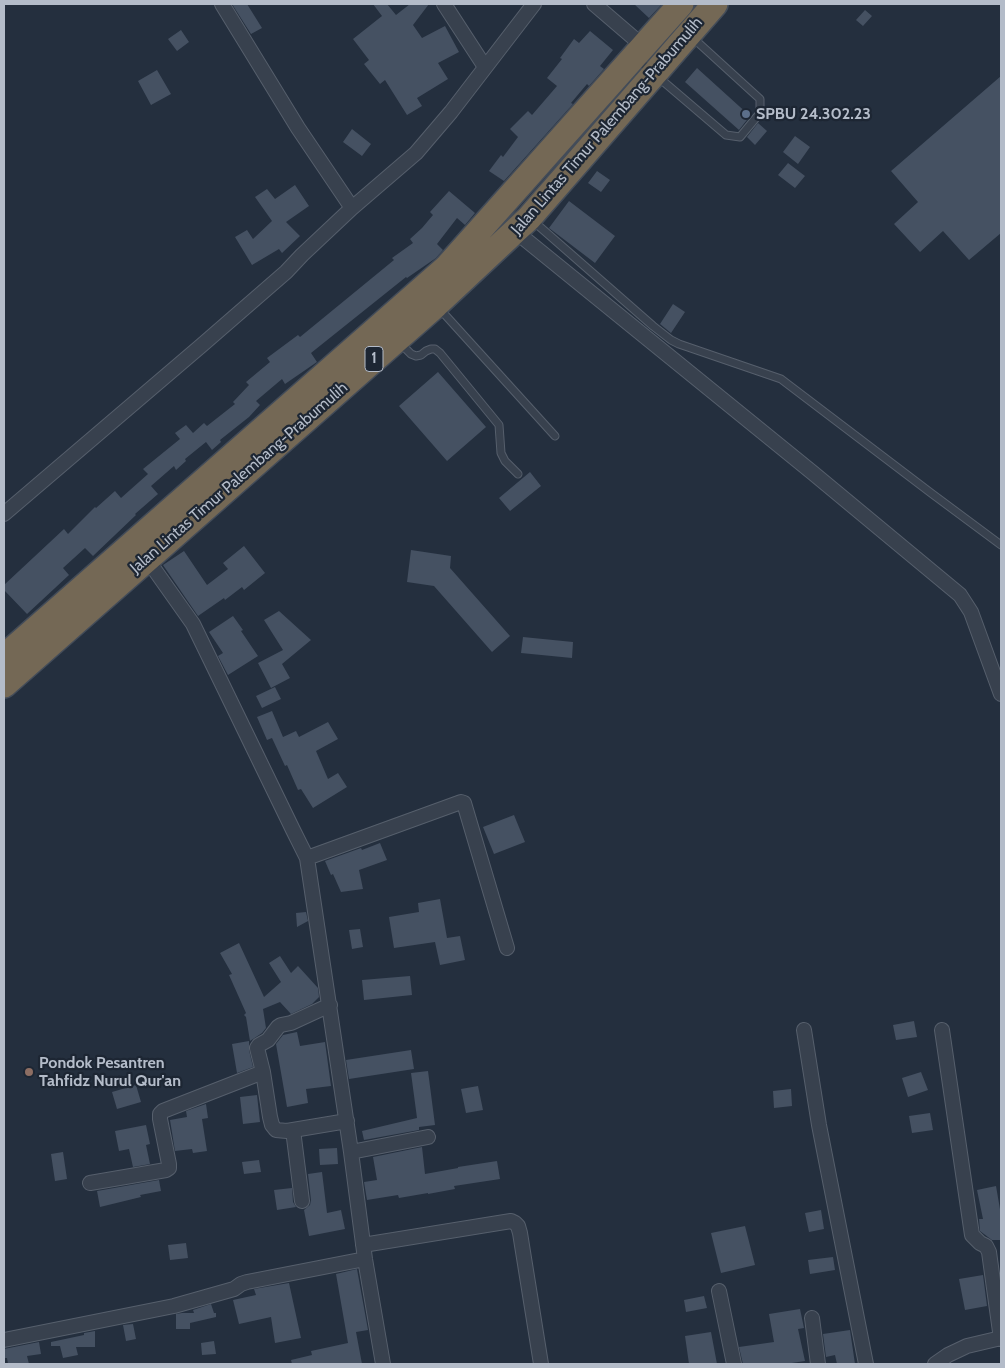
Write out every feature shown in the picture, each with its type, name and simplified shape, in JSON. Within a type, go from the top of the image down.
[{"type":"highway","name":"Jalan Lintas Timur Palembang-Prabumulih","points":[[4,657],[446,268],[638,51],[679,21],[715,4]]},
{"type":"highway","name":"Jalan Lintas Timur Palembang-Prabumulih","points":[[4,685],[436,305],[522,224],[654,74],[679,21]]},
{"type":"street","points":[[222,4],[298,128],[352,208]]},
{"type":"street","points":[[444,4],[484,68]]},
{"type":"street","points":[[4,514],[286,272],[302,254],[352,208],[416,153],[451,112],[530,5]]},
{"type":"street","points":[[598,8],[638,51]]},
{"type":"street","points":[[522,224],[813,473],[960,595],[971,612],[1001,694]]},
{"type":"street","points":[[147,559],[194,624],[288,821],[308,858],[347,1121],[365,1260],[383,1364]]},
{"type":"street","points":[[308,858],[461,802],[464,803],[508,948]]},
{"type":"street","points":[[330,1005],[291,1023],[281,1025],[272,1037],[257,1048],[272,1125],[276,1130],[294,1130],[347,1121]]},
{"type":"street","points":[[804,1030],[819,1125],[866,1364]]},
{"type":"street","points":[[935,1364],[967,1346],[1001,1338],[988,1252],[986,1246],[972,1235],[942,1030]]},
{"type":"street","points":[[90,1183],[166,1170],[169,1164],[160,1114],[263,1072]]},
{"type":"street","points":[[294,1130],[302,1201]]},
{"type":"street","points":[[351,1152],[428,1137]]},
{"type":"street","points":[[363,1245],[511,1221],[515,1223],[520,1233],[542,1364]]},
{"type":"street","points":[[4,1340],[165,1308],[234,1289],[247,1282],[365,1260]]},
{"type":"street","points":[[719,1291],[734,1364]]},
{"type":"street","points":[[812,1318],[818,1364]]},
{"type":"lane","points":[[638,51],[654,74],[726,135],[740,137],[760,113],[760,99],[679,21]]},
{"type":"lane","points":[[522,224],[671,340],[781,379],[1001,545]]},
{"type":"lane","points":[[436,305],[555,436]]},
{"type":"lane","points":[[396,340],[411,354],[416,356],[431,349],[435,349],[440,353],[499,425],[501,452],[506,461],[518,474]]},
{"type":"building","points":[[232,4],[247,4],[262,28],[251,34]]},
{"type":"building","points":[[373,4],[387,4],[396,15],[410,4],[429,4],[413,25],[422,38],[445,26],[459,52],[438,63],[448,79],[417,98],[422,106],[407,115],[385,80],[380,84],[364,64],[369,60],[353,39],[382,16]]},
{"type":"building","points":[[634,4],[662,4],[649,18]]},
{"type":"building","points":[[865,10],[872,16],[863,26],[856,20]]},
{"type":"building","points":[[181,30],[189,42],[177,51],[168,39]]},
{"type":"building","points":[[590,31],[613,50],[600,66],[604,69],[589,86],[587,84],[571,103],[573,104],[504,181],[489,171],[501,155],[503,157],[518,137],[510,129],[528,111],[532,115],[557,86],[547,78],[562,59],[560,58],[574,39],[579,43]]},
{"type":"building","points":[[697,68],[750,116],[739,130],[685,82]]},
{"type":"building","points":[[157,70],[171,94],[151,105],[138,81]]},
{"type":"building","points":[[1001,76],[1001,233],[969,260],[943,231],[920,252],[894,224],[918,202],[891,171]]},
{"type":"building","points":[[758,123],[767,131],[755,145],[747,137]]},
{"type":"building","points":[[352,129],[371,144],[362,156],[343,142]]},
{"type":"building","points":[[795,136],[810,147],[798,164],[783,152]]},
{"type":"building","points":[[788,163],[805,176],[795,188],[778,175]]},
{"type":"building","points":[[597,171],[610,180],[601,192],[588,183]]},
{"type":"building","points":[[295,185],[309,206],[286,222],[300,236],[282,253],[279,249],[252,265],[235,237],[247,230],[253,239],[272,221],[255,197],[267,189],[275,199]]},
{"type":"building","points":[[449,191],[475,213],[465,225],[457,218],[437,244],[443,250],[436,258],[406,277],[311,353],[317,362],[285,384],[282,379],[256,401],[260,405],[249,417],[220,440],[221,442],[212,450],[206,442],[185,459],[186,461],[176,470],[174,466],[151,486],[158,494],[93,556],[85,548],[63,568],[69,575],[27,614],[4,590],[4,585],[64,529],[68,534],[95,507],[115,491],[121,498],[148,474],[143,469],[180,439],[175,433],[186,425],[193,433],[204,423],[207,426],[235,404],[233,402],[249,385],[246,382],[270,362],[267,358],[298,335],[300,337],[394,260],[392,258],[413,243],[410,239],[433,215],[430,212]]},
{"type":"building","points":[[569,201],[615,236],[595,263],[549,228]]},
{"type":"building","points":[[673,304],[685,312],[671,333],[660,324]]},
{"type":"building","points":[[438,372],[486,427],[447,461],[399,406]]},
{"type":"building","points":[[530,472],[541,486],[510,511],[499,498]]},
{"type":"building","points":[[244,546],[265,573],[244,590],[242,587],[198,616],[163,565],[184,551],[207,585],[228,569],[223,563]]},
{"type":"building","points":[[411,550],[451,556],[450,568],[510,636],[492,652],[434,586],[407,582]]},
{"type":"building","points":[[279,611],[311,640],[282,664],[290,678],[271,688],[258,663],[283,650],[264,620]]},
{"type":"building","points":[[233,616],[258,656],[228,675],[218,656],[223,653],[209,632]]},
{"type":"building","points":[[523,637],[573,642],[572,658],[521,653]]},
{"type":"building","points":[[275,687],[281,699],[262,708],[256,696]]},
{"type":"building","points":[[272,711],[283,737],[296,731],[299,737],[328,722],[338,739],[316,751],[328,779],[338,773],[347,787],[313,808],[301,789],[298,790],[272,738],[267,740],[257,717]]},
{"type":"building","points":[[514,815],[525,842],[494,854],[483,827]]},
{"type":"building","points":[[380,843],[387,860],[359,870],[363,889],[341,892],[325,861]]},
{"type":"building","points":[[440,899],[447,938],[460,936],[465,960],[440,965],[435,942],[394,948],[389,917],[419,912],[418,903]]},
{"type":"building","points":[[306,912],[308,921],[297,927],[296,913]]},
{"type":"building","points":[[360,929],[363,947],[352,949],[349,930]]},
{"type":"building","points":[[239,943],[264,997],[281,982],[269,963],[280,956],[291,973],[298,966],[318,988],[319,997],[312,1004],[291,1014],[280,1002],[263,1009],[266,1028],[250,1041],[244,1015],[246,1013],[229,975],[232,974],[220,953]]},
{"type":"building","points":[[410,976],[412,995],[364,1000],[362,980]]},
{"type":"building","points":[[914,1021],[917,1037],[896,1040],[893,1025]]},
{"type":"building","points":[[297,1032],[300,1046],[325,1042],[331,1086],[306,1089],[308,1103],[287,1107],[276,1044],[283,1035]]},
{"type":"building","points":[[249,1041],[253,1067],[237,1073],[232,1044]]},
{"type":"building","points":[[411,1050],[414,1069],[349,1079],[346,1060]]},
{"type":"building","points":[[428,1071],[435,1125],[419,1127],[419,1130],[364,1140],[362,1131],[417,1118],[411,1073]]},
{"type":"building","points":[[921,1072],[928,1090],[908,1097],[902,1078]]},
{"type":"building","points":[[136,1085],[141,1102],[117,1109],[112,1092]]},
{"type":"building","points":[[478,1086],[483,1110],[466,1113],[461,1089]]},
{"type":"building","points":[[791,1089],[792,1106],[774,1108],[773,1091]]},
{"type":"building","points":[[257,1095],[260,1122],[243,1124],[240,1097]]},
{"type":"building","points":[[206,1104],[208,1118],[202,1119],[207,1151],[193,1153],[192,1149],[175,1151],[170,1120],[187,1117],[186,1111]]},
{"type":"building","points":[[930,1113],[933,1130],[912,1133],[909,1116]]},
{"type":"building","points":[[146,1125],[150,1144],[146,1145],[150,1164],[133,1167],[129,1149],[119,1151],[115,1131]]},
{"type":"building","points":[[422,1147],[425,1174],[497,1161],[500,1179],[454,1186],[455,1189],[428,1194],[399,1198],[398,1195],[367,1200],[364,1182],[377,1180],[373,1157]]},
{"type":"building","points":[[337,1148],[338,1164],[320,1165],[319,1149]]},
{"type":"building","points":[[63,1152],[67,1179],[55,1181],[51,1154]]},
{"type":"building","points":[[259,1160],[261,1172],[244,1174],[242,1162]]},
{"type":"building","points":[[322,1172],[327,1213],[341,1210],[345,1229],[309,1236],[304,1210],[310,1205],[311,1200],[308,1174]]},
{"type":"building","points":[[159,1180],[161,1191],[100,1207],[97,1191]]},
{"type":"building","points":[[996,1186],[1001,1215],[1001,1240],[992,1240],[980,1231],[979,1219],[983,1219],[977,1190]]},
{"type":"building","points":[[292,1188],[293,1202],[296,1207],[277,1210],[274,1190]]},
{"type":"building","points":[[821,1210],[824,1229],[809,1232],[805,1213]]},
{"type":"building","points":[[745,1226],[755,1265],[721,1273],[711,1233]]},
{"type":"building","points":[[186,1243],[188,1258],[170,1260],[168,1245]]},
{"type":"building","points":[[833,1257],[835,1270],[810,1274],[808,1260]]},
{"type":"building","points":[[357,1269],[368,1330],[356,1332],[362,1364],[292,1364],[291,1360],[312,1355],[311,1351],[348,1343],[336,1274]]},
{"type":"building","points":[[983,1275],[987,1306],[965,1310],[959,1279]]},
{"type":"building","points":[[289,1283],[301,1338],[275,1343],[271,1317],[239,1324],[233,1300],[256,1295],[254,1289]]},
{"type":"building","points":[[704,1296],[707,1308],[686,1312],[684,1300]]},
{"type":"building","points":[[211,1304],[216,1317],[190,1323],[190,1329],[176,1329],[176,1314],[194,1313],[193,1310]]},
{"type":"building","points":[[800,1309],[804,1328],[798,1329],[805,1361],[785,1364],[743,1364],[739,1347],[774,1342],[769,1314]]},
{"type":"building","points":[[133,1324],[136,1339],[126,1341],[123,1325]]},
{"type":"building","points":[[850,1330],[855,1364],[837,1364],[835,1355],[826,1357],[823,1334]]},
{"type":"building","points":[[95,1331],[95,1347],[76,1347],[78,1355],[63,1358],[60,1346],[51,1346],[51,1342]]},
{"type":"building","points":[[711,1332],[717,1364],[689,1364],[685,1336]]},
{"type":"building","points":[[214,1341],[216,1354],[202,1355],[201,1343]]},
{"type":"building","points":[[39,1342],[41,1354],[27,1356],[29,1364],[8,1364],[7,1358],[4,1358],[4,1349]]},
{"type":"place","name":"SPBU 24.302.23","points":[[746,114]]},
{"type":"place","name":"Pondok Pesantren Tahfidz Nurul Qur'an","points":[[29,1072]]}]
